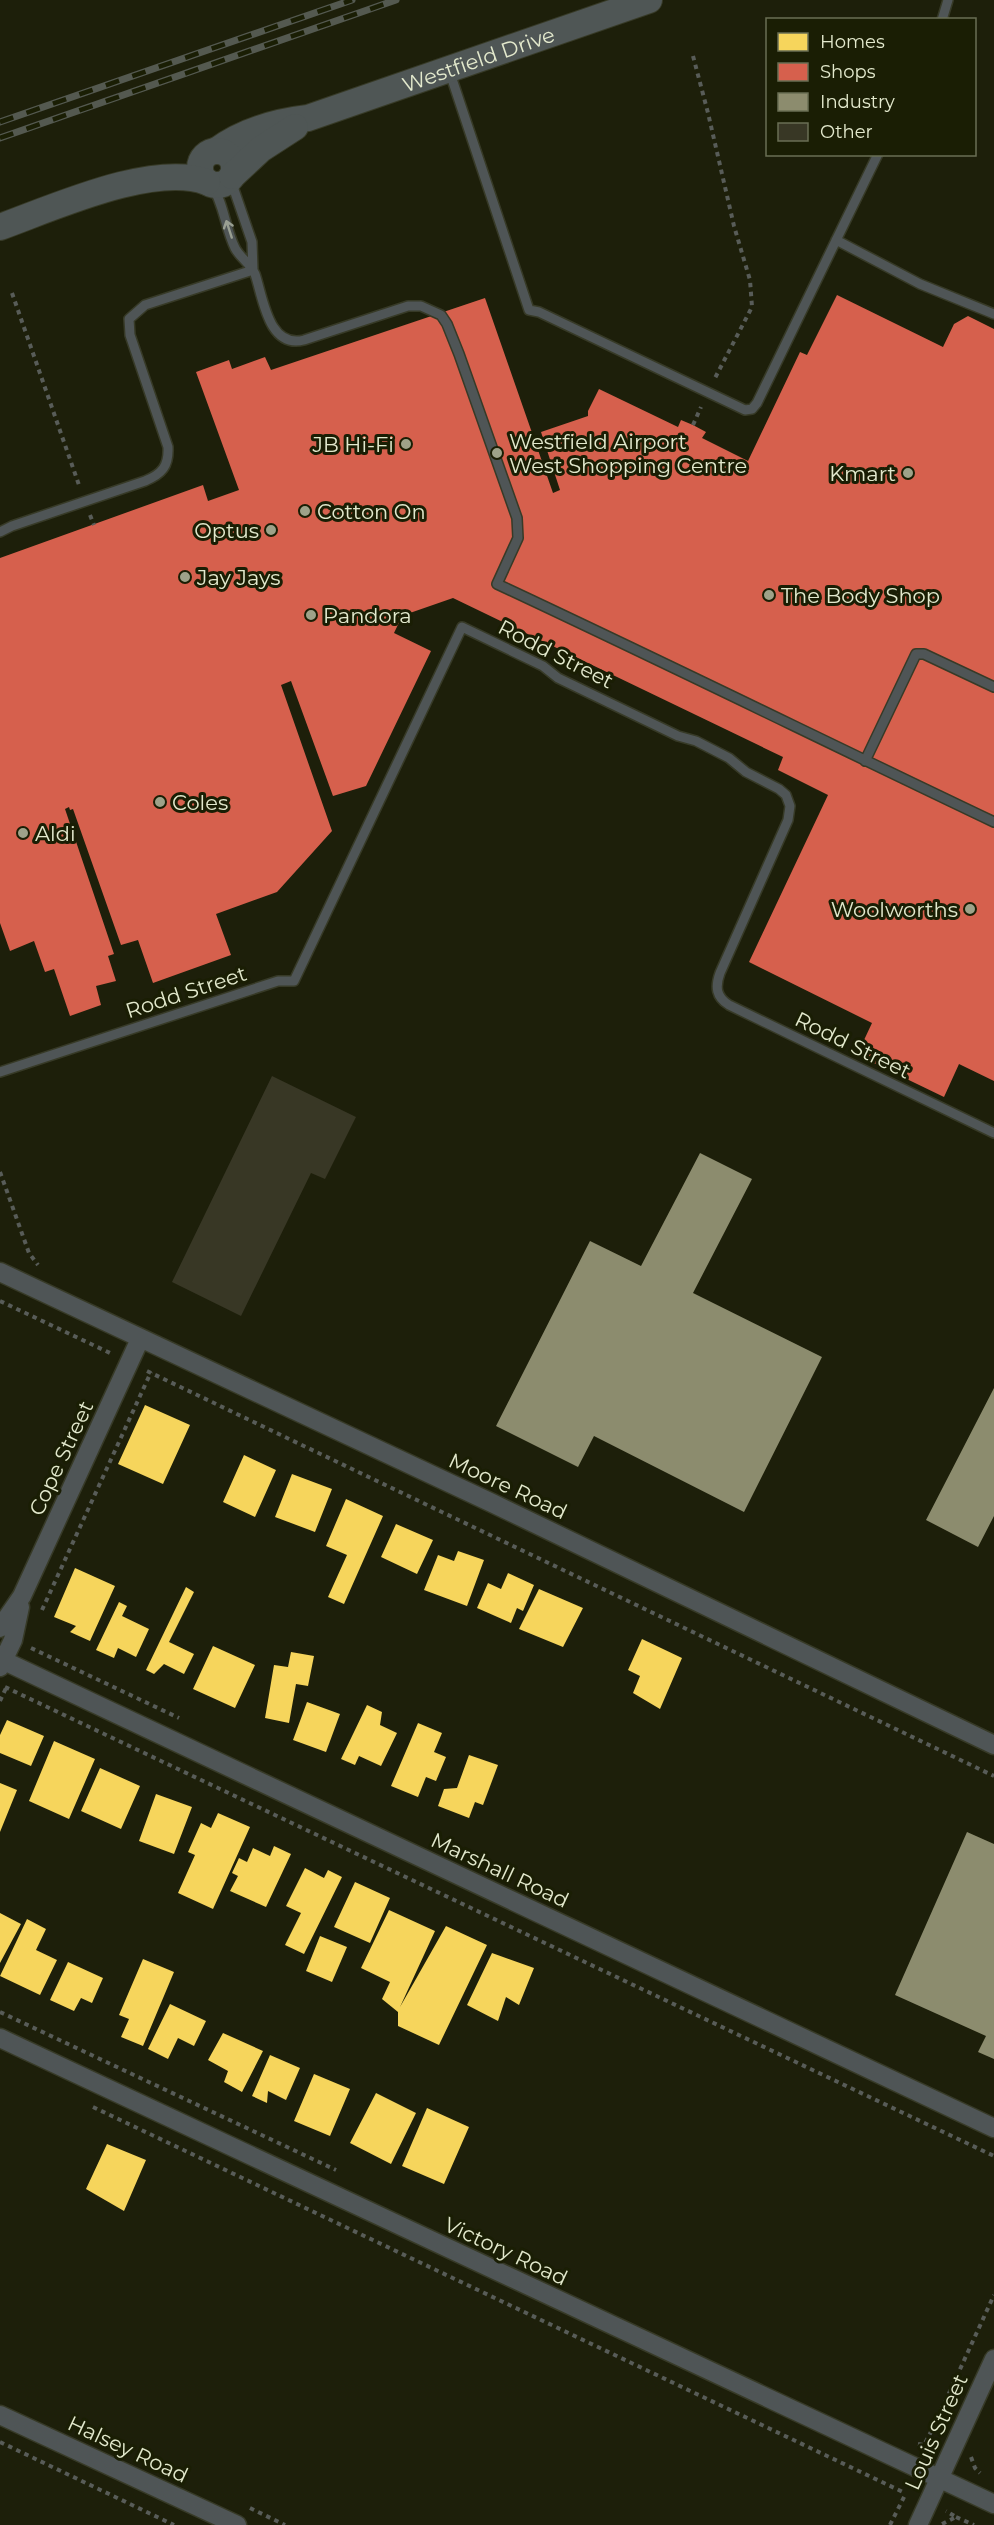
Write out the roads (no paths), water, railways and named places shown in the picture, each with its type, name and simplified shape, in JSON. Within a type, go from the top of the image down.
[{"type":"main road","name":"Westfield Drive","points":[[0,227],[115,187],[134,174],[157,165],[217,171],[240,135],[276,123],[308,118],[649,0]]},
{"type":"street","name":"Moore Road","points":[[0,1272],[503,1509],[994,1745]]},
{"type":"street","name":"Cope Street","points":[[0,1628],[22,1596],[140,1339]]},
{"type":"street","name":"Cope Street","points":[[5,1663],[13,1640],[22,1596]]},
{"type":"street","name":"Marshall Road","points":[[5,1663],[990,2124]]},
{"type":"street","name":"Victory Road","points":[[0,2038],[994,2504]]},
{"type":"street","name":"Louis Street","points":[[918,2525],[994,2359]]},
{"type":"street","name":"Halsey Road","points":[[0,2415],[237,2525]]},
{"type":"lane","points":[[943,18],[948,0]]},
{"type":"lane","points":[[449,70],[529,309],[742,410],[748,411],[754,408],[877,156]]},
{"type":"lane","points":[[217,171],[252,242],[253,270],[273,327],[291,340],[311,338],[408,306],[421,306],[436,312],[444,319],[459,354],[517,518],[518,538],[497,584],[657,658],[706,685],[994,822]]},
{"type":"lane","points":[[217,171],[218,195],[236,249],[253,270]]},
{"type":"lane","points":[[836,240],[920,284],[994,314]]},
{"type":"lane","points":[[0,532],[157,476],[162,472],[168,459],[168,447],[130,335],[128,323],[132,314],[145,305],[253,270]]},
{"type":"lane","name":"Rodd Street","points":[[0,1072],[278,981],[294,981],[462,627],[543,666],[558,678],[729,758],[786,795],[790,806],[788,820],[720,973],[717,987],[720,998],[729,1005],[994,1133]]},
{"type":"lane","points":[[865,761],[916,654],[924,654],[994,687]]},
{"type":"railway","points":[[0,122],[352,0]]},
{"type":"railway","points":[[0,138],[396,0]]},
{"type":"place","name":"JB Hi-Fi","points":[[406,444]]},
{"type":"place","name":"Westfield Airport West Shopping Centre","points":[[497,453]]},
{"type":"place","name":"Kmart","points":[[908,473]]},
{"type":"place","name":"Cotton On","points":[[305,511]]},
{"type":"place","name":"Optus","points":[[271,530]]},
{"type":"place","name":"Jay Jays","points":[[185,577]]},
{"type":"place","name":"The Body Shop","points":[[769,595]]},
{"type":"place","name":"Pandora","points":[[311,615]]},
{"type":"place","name":"Coles","points":[[160,802]]},
{"type":"place","name":"Aldi","points":[[23,833]]},
{"type":"place","name":"Woolworths","points":[[970,909]]}]
